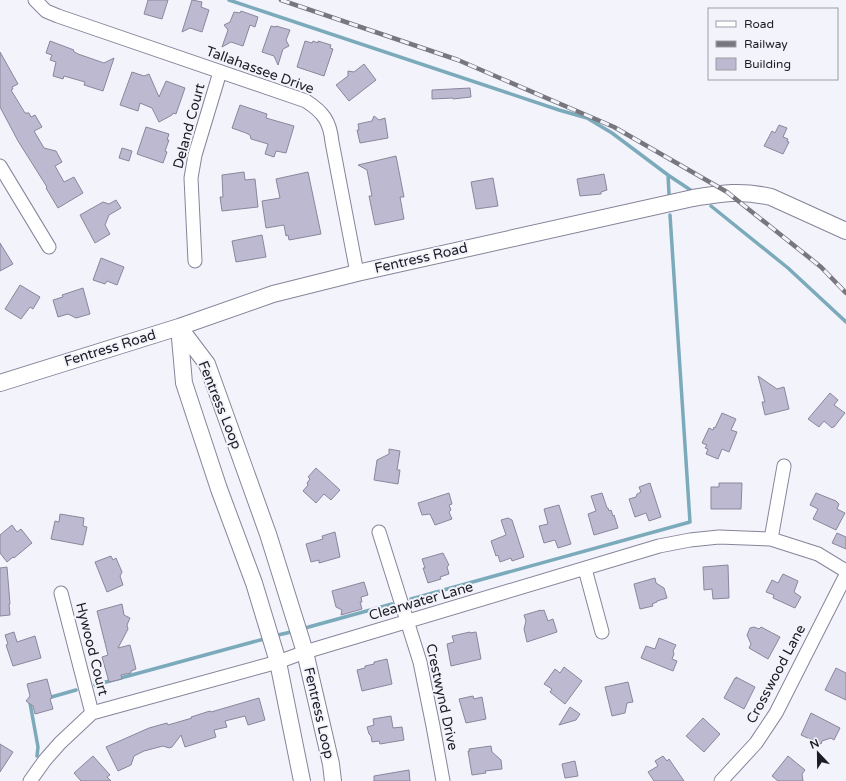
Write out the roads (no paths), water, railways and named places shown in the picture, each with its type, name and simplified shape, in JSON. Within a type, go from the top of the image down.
[{"type":"street","name":"Tallahassee Drive","points":[[35,0],[46,11],[58,16],[306,101],[316,108],[325,117],[330,129],[357,272]]},
{"type":"street","name":"Deland Court","points":[[195,261],[191,178],[195,155],[220,72]]},
{"type":"street","points":[[0,166],[49,247]]},
{"type":"street","name":"Fentress Road","points":[[0,383],[178,327],[273,294],[357,272],[693,198],[727,192],[752,192],[772,197],[846,231]]},
{"type":"street","name":"Fentress Loop","points":[[178,327],[206,364],[268,534],[305,652],[331,764],[333,781]]},
{"type":"street","name":"Fentress Loop","points":[[178,327],[184,383],[219,489],[254,583],[278,662],[302,781]]},
{"type":"street","points":[[771,539],[784,466]]},
{"type":"street","name":"Crestwynd Drive","points":[[379,532],[420,662],[443,781]]},
{"type":"street","name":"Clearwater Lane","points":[[30,781],[44,760],[92,713],[278,662],[305,652],[659,546],[690,540],[719,537],[771,539],[818,554],[846,571]]},
{"type":"street","points":[[585,569],[602,632]]},
{"type":"street","name":"Crosswood Lane","points":[[722,781],[756,743],[776,713],[846,575]]},
{"type":"street","name":"Hywood Court","points":[[61,593],[92,713]]},
{"type":"waterway","points":[[229,0],[587,118],[612,133],[668,175],[695,193]]},
{"type":"waterway","points":[[668,175],[669,194]]},
{"type":"waterway","points":[[711,206],[788,268],[846,322]]},
{"type":"waterway","points":[[411,599],[690,522],[670,215]]},
{"type":"waterway","points":[[305,628],[392,604]]},
{"type":"waterway","points":[[278,635],[291,632]]},
{"type":"waterway","points":[[95,685],[264,639]]},
{"type":"waterway","points":[[48,698],[76,690]]},
{"type":"waterway","points":[[32,702],[30,703],[38,747],[37,756]]},
{"type":"railway","points":[[281,0],[458,60],[614,127],[727,192],[821,267],[846,293]]}]
